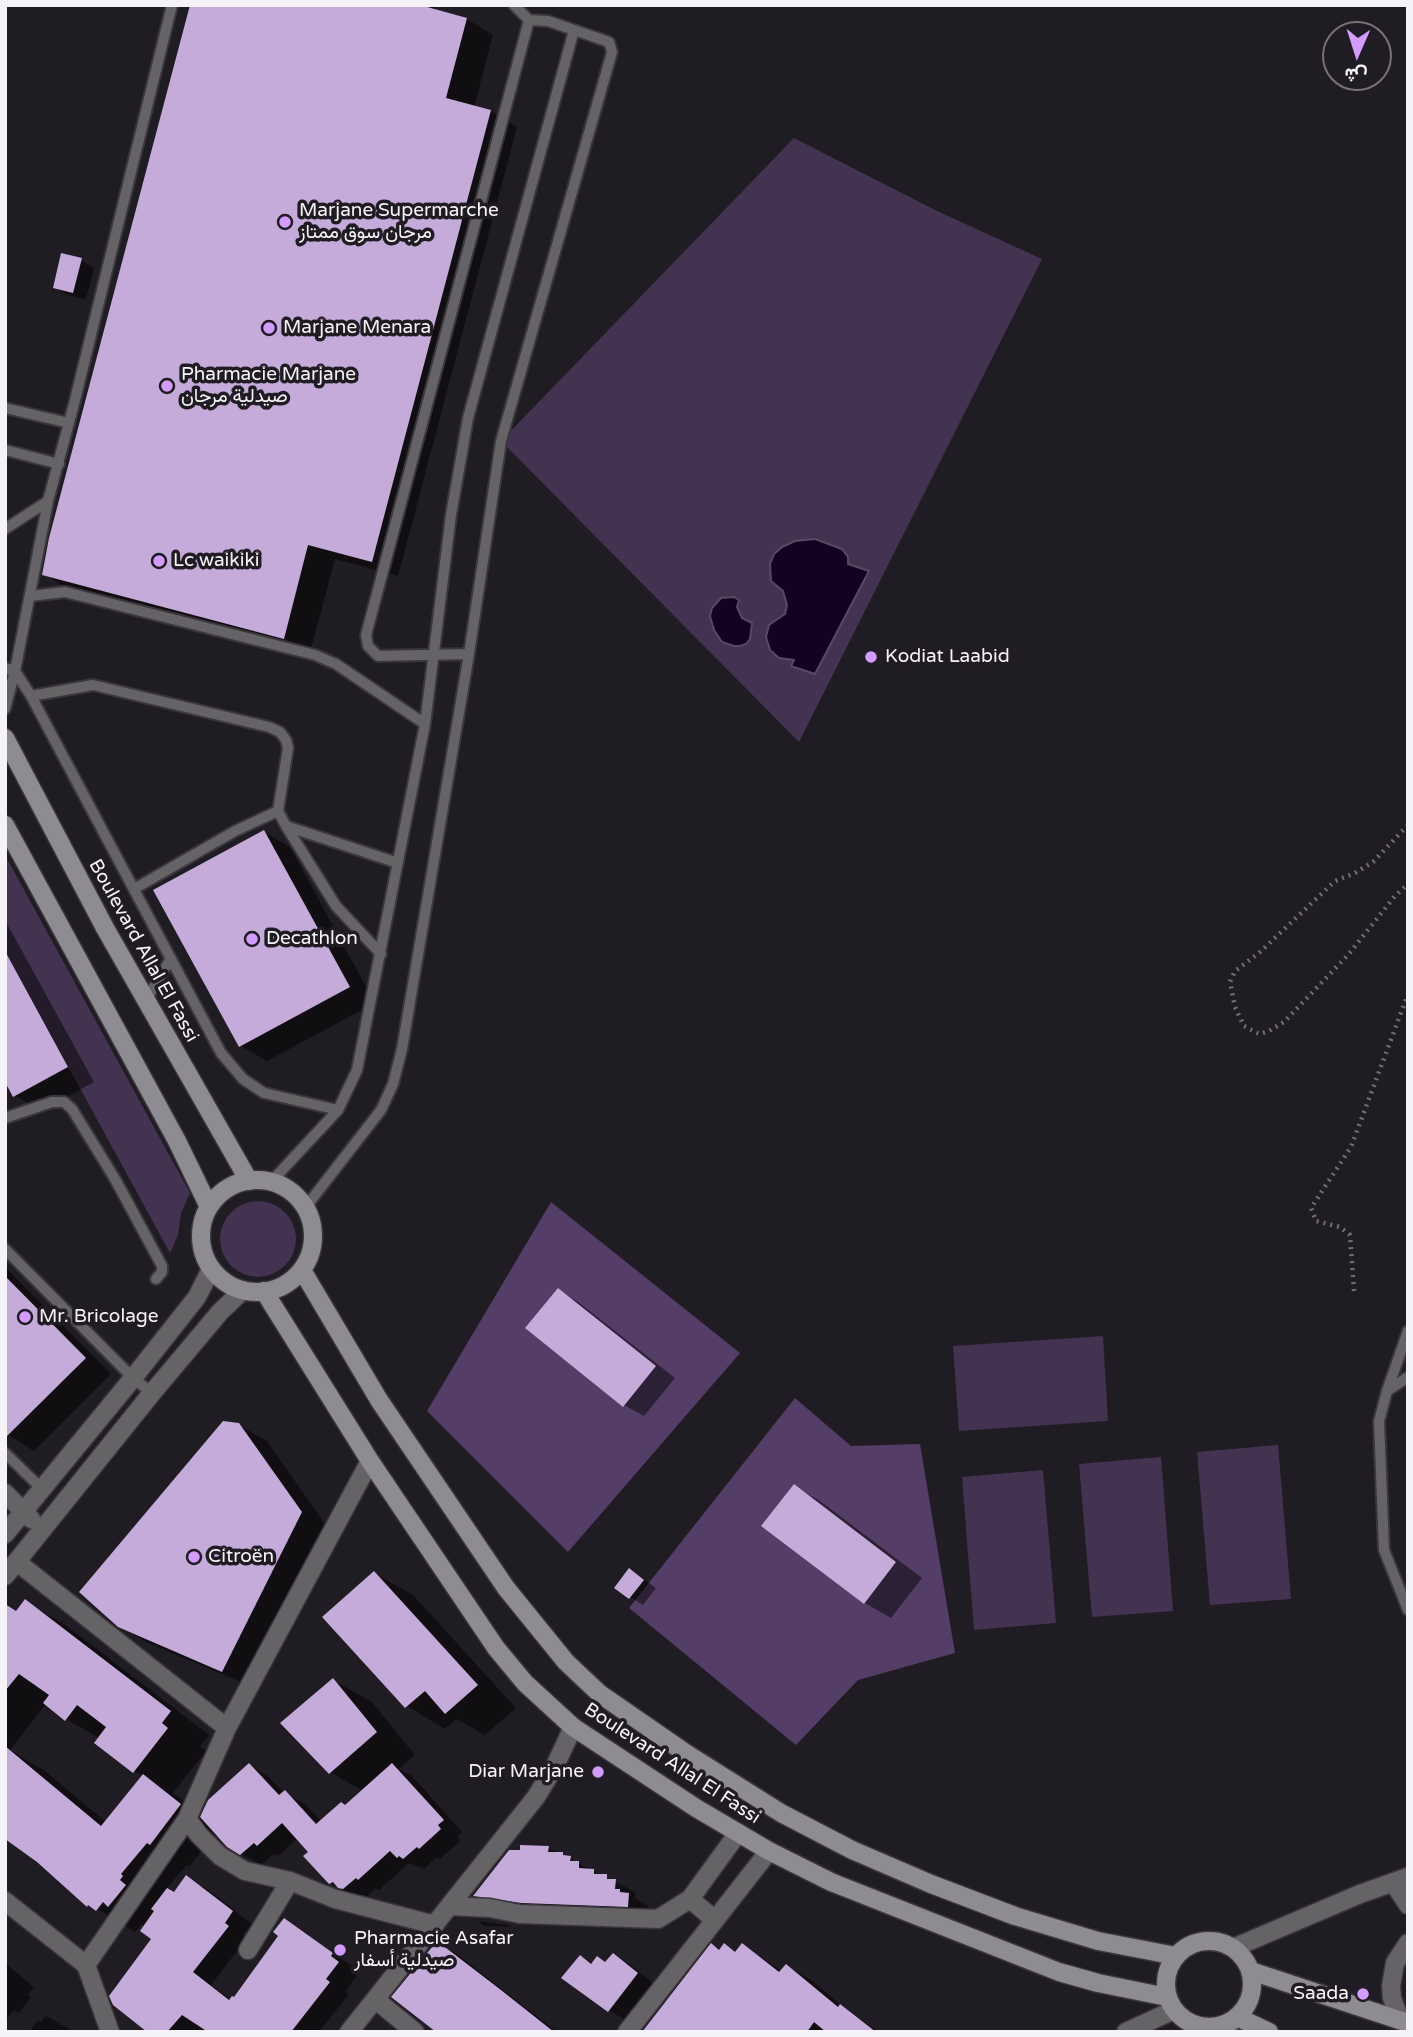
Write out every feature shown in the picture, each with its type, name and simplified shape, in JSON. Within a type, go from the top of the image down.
[{"type":"main road","name":"Boulevard Allal El Fassi","points":[[5,738],[146,1000],[250,1181]]},
{"type":"main road","points":[[5,825],[170,1129],[209,1207]]},
{"type":"main road","points":[[250,1181],[271,1182],[290,1192],[305,1208],[313,1239],[310,1255],[302,1270],[285,1284],[264,1291],[243,1290],[225,1282],[211,1269],[201,1238],[203,1222],[209,1207],[233,1185],[250,1181]]},
{"type":"main road","name":"Boulevard Allal El Fassi","points":[[302,1270],[379,1400],[506,1588],[566,1662],[600,1694],[781,1814],[852,1850],[1015,1916],[1098,1941],[1176,1956]]},
{"type":"main road","name":"Boulevard Allal El Fassi","points":[[264,1291],[370,1461],[496,1648],[526,1683],[573,1727],[696,1808],[769,1851],[831,1882],[1059,1972],[1170,2003]]},
{"type":"main road","points":[[1231,2024],[1251,1996],[1251,1971],[1247,1962],[1233,1948],[1221,1942],[1197,1942],[1176,1956],[1166,1975],[1170,2003],[1183,2020],[1208,2030],[1231,2024],[1269,2032]]},
{"type":"main road","points":[[1251,1971],[1404,2022]]},
{"type":"street","points":[[211,1269],[197,1297],[6,1532],[16,1563],[227,1728]]},
{"type":"street","points":[[16,1563],[152,1393],[220,1312],[243,1290]]},
{"type":"street","points":[[86,1965],[187,1819],[227,1728],[370,1461]]},
{"type":"street","points":[[5,1493],[40,1530]]},
{"type":"street","points":[[349,2032],[536,1797],[555,1766],[573,1727]]},
{"type":"street","points":[[187,1819],[220,1856],[245,1871],[290,1881],[335,1899],[435,1925]]},
{"type":"street","points":[[450,1906],[520,1913],[658,1919],[690,1899],[738,1833]]},
{"type":"street","points":[[627,2032],[769,1851]]},
{"type":"street","points":[[1233,1948],[1400,1879],[1408,1905]]},
{"type":"street","points":[[248,1950],[290,1881]]},
{"type":"street","points":[[690,1899],[715,1920]]},
{"type":"street","points":[[5,1902],[86,1965],[110,2032]]},
{"type":"street","points":[[1404,2022],[1392,1998],[1391,1986],[1395,1963],[1408,1943]]},
{"type":"street","points":[[376,2000],[415,2032]]},
{"type":"street","points":[[1126,2032],[1170,2003]]},
{"type":"lane","points":[[5,709],[10,670],[30,596],[48,501],[172,5]]},
{"type":"lane","points":[[305,1208],[381,1110],[393,1084],[402,1049],[469,654],[500,441],[612,52],[609,41],[548,21],[529,20],[514,5]]},
{"type":"lane","points":[[469,654],[378,656],[368,646],[366,635],[529,20]]},
{"type":"lane","points":[[271,1182],[338,1110],[357,1070],[425,724],[451,515],[468,418],[574,30]]},
{"type":"lane","points":[[5,408],[69,423]]},
{"type":"lane","points":[[5,450],[59,464]]},
{"type":"lane","points":[[5,529],[48,501]]},
{"type":"lane","points":[[30,596],[65,592],[315,654],[336,664],[425,724]]},
{"type":"lane","points":[[10,670],[31,696],[221,1053],[243,1079],[264,1093],[338,1110]]},
{"type":"lane","points":[[31,696],[93,685],[270,727],[280,732],[288,748],[278,811],[337,906],[381,954]]},
{"type":"lane","points":[[134,889],[234,831],[278,811]]},
{"type":"lane","points":[[286,826],[398,863]]},
{"type":"lane","points":[[146,1000],[170,960]]},
{"type":"lane","points":[[5,1118],[52,1102],[64,1102],[72,1109],[115,1179],[162,1266],[162,1272],[156,1279]]},
{"type":"lane","points":[[5,1249],[133,1378],[152,1393]]},
{"type":"lane","points":[[1408,1331],[1379,1421],[1384,1550],[1408,1610]]},
{"type":"lane","points":[[1387,1391],[1408,1377]]},
{"type":"lane","points":[[5,1453],[42,1489]]},
{"type":"path","points":[[1408,824],[1373,862],[1335,881],[1259,953],[1235,971],[1230,982],[1235,1007],[1244,1026],[1258,1034],[1284,1022],[1341,962],[1408,884]]},
{"type":"path","points":[[1354,1292],[1350,1235],[1340,1227],[1316,1220],[1311,1208],[1350,1147],[1408,994]]},
{"type":"shaded area","points":[[794,138],[937,211],[1042,259],[799,742],[501,441]]},
{"type":"shaded area","points":[[815,539],[842,549],[848,557],[848,564],[869,571],[815,674],[791,666],[794,660],[779,658],[770,650],[766,637],[769,625],[785,614],[787,605],[783,591],[771,581],[770,564],[774,554],[795,541]]},
{"type":"shaded area","points":[[734,597],[739,600],[737,607],[742,618],[752,623],[750,639],[740,646],[722,642],[714,630],[710,616],[712,608],[721,598]]},
{"type":"shaded area","points":[[5,855],[190,1193],[181,1213],[178,1235],[170,1253],[5,951]]},
{"type":"shaded area","points":[[258,1201],[272,1204],[285,1212],[293,1225],[296,1239],[293,1253],[285,1266],[272,1274],[258,1277],[244,1274],[231,1266],[223,1253],[220,1239],[223,1225],[231,1212],[244,1204]]},
{"type":"shaded area","points":[[551,1202],[740,1353],[568,1552],[427,1411]]},
{"type":"shaded area","points":[[1103,1336],[1108,1421],[959,1431],[953,1346]]},
{"type":"shaded area","points":[[795,1398],[851,1446],[920,1444],[955,1653],[858,1680],[796,1745],[629,1608]]},
{"type":"shaded area","points":[[1278,1445],[1291,1599],[1210,1605],[1197,1452]]},
{"type":"shaded area","points":[[1161,1457],[1173,1611],[1092,1617],[1079,1464]]},
{"type":"shaded area","points":[[1043,1470],[1056,1623],[974,1630],[962,1477]]},
{"type":"building","name":"Marjane Menara","points":[[190,5],[420,5],[467,18],[446,98],[491,110],[372,562],[308,545],[284,639],[42,575],[49,538]]},
{"type":"building","points":[[61,253],[82,258],[73,293],[53,288]]},
{"type":"building","name":"Decathlon","points":[[264,830],[350,987],[239,1047],[153,890]]},
{"type":"building","points":[[5,951],[68,1067],[13,1097],[5,1082]]},
{"type":"building","name":"Mr. Bricolage","points":[[5,1276],[86,1358],[5,1438]]},
{"type":"building","points":[[558,1288],[656,1366],[623,1407],[525,1328]]},
{"type":"building","name":"Citroën","points":[[223,1421],[239,1423],[302,1512],[222,1672],[118,1627],[79,1592]]},
{"type":"building","points":[[794,1484],[896,1562],[864,1604],[761,1526]]},
{"type":"building","points":[[629,1568],[644,1580],[629,1599],[614,1588]]},
{"type":"building","points":[[374,1571],[478,1685],[445,1714],[425,1691],[405,1708],[322,1617]]},
{"type":"building","points":[[25,1599],[171,1711],[162,1723],[168,1728],[133,1773],[94,1743],[106,1727],[77,1705],[65,1721],[43,1703],[49,1695],[19,1674],[5,1691],[5,1604],[16,1611]]},
{"type":"building","points":[[333,1678],[377,1732],[329,1774],[280,1723]]},
{"type":"building","points":[[5,1746],[101,1826],[143,1774],[181,1804],[150,1845],[147,1843],[121,1874],[123,1876],[120,1880],[126,1885],[108,1907],[103,1902],[96,1911],[88,1905],[87,1907],[37,1862],[5,1839]]},
{"type":"building","points":[[249,1763],[279,1795],[285,1790],[316,1824],[341,1802],[345,1805],[392,1763],[444,1820],[438,1825],[441,1829],[419,1849],[417,1847],[403,1859],[399,1856],[397,1858],[390,1851],[358,1880],[356,1878],[343,1889],[338,1888],[333,1882],[329,1884],[303,1856],[308,1852],[282,1823],[257,1846],[254,1843],[240,1855],[227,1847],[200,1817],[208,1800]]},
{"type":"building","points":[[520,1845],[549,1846],[548,1852],[563,1852],[563,1855],[571,1856],[570,1861],[579,1861],[579,1868],[594,1869],[594,1874],[607,1874],[607,1879],[616,1879],[615,1889],[629,1893],[628,1907],[521,1903],[473,1896],[509,1850],[520,1850]]},
{"type":"building","points":[[186,1875],[233,1911],[225,1923],[229,1926],[193,1972],[229,2000],[234,1997],[278,1936],[273,1932],[284,1918],[333,1953],[331,1956],[339,1962],[326,1979],[330,1982],[291,2032],[208,2032],[182,2015],[167,2032],[147,2032],[113,2005],[109,1996],[151,1939],[140,1931],[154,1911],[151,1909],[167,1888],[174,1892]]},
{"type":"building","points":[[437,1941],[554,2032],[436,2032],[391,1997]]},
{"type":"building","points":[[711,1943],[719,1950],[724,1943],[735,1952],[742,1943],[779,1972],[786,1964],[838,2007],[840,2004],[876,2032],[826,2032],[814,2022],[807,2032],[642,2032]]},
{"type":"building","points":[[613,1953],[638,1973],[608,2012],[561,1978],[580,1955],[591,1964],[597,1956],[605,1962]]},
{"type":"place","name":"Marjane Supermarche مرجان سوق ممتاز","points":[[285,222]]},
{"type":"place","name":"Marjane Menara","points":[[269,328]]},
{"type":"place","name":"Pharmacie Marjane صيدلية مرجان","points":[[167,386]]},
{"type":"place","name":"Lc waikiki","points":[[159,561]]},
{"type":"place","name":"Kodiat Laabid","points":[[871,657]]},
{"type":"place","name":"Decathlon","points":[[252,939]]},
{"type":"place","name":"Mr. Bricolage","points":[[25,1317]]},
{"type":"place","name":"Citroën","points":[[194,1557]]},
{"type":"place","name":"Diar Marjane","points":[[598,1772]]},
{"type":"place","name":"Pharmacie Asafar صيدلية أسفار","points":[[340,1950]]},
{"type":"place","name":"Saada","points":[[1363,1994]]}]
